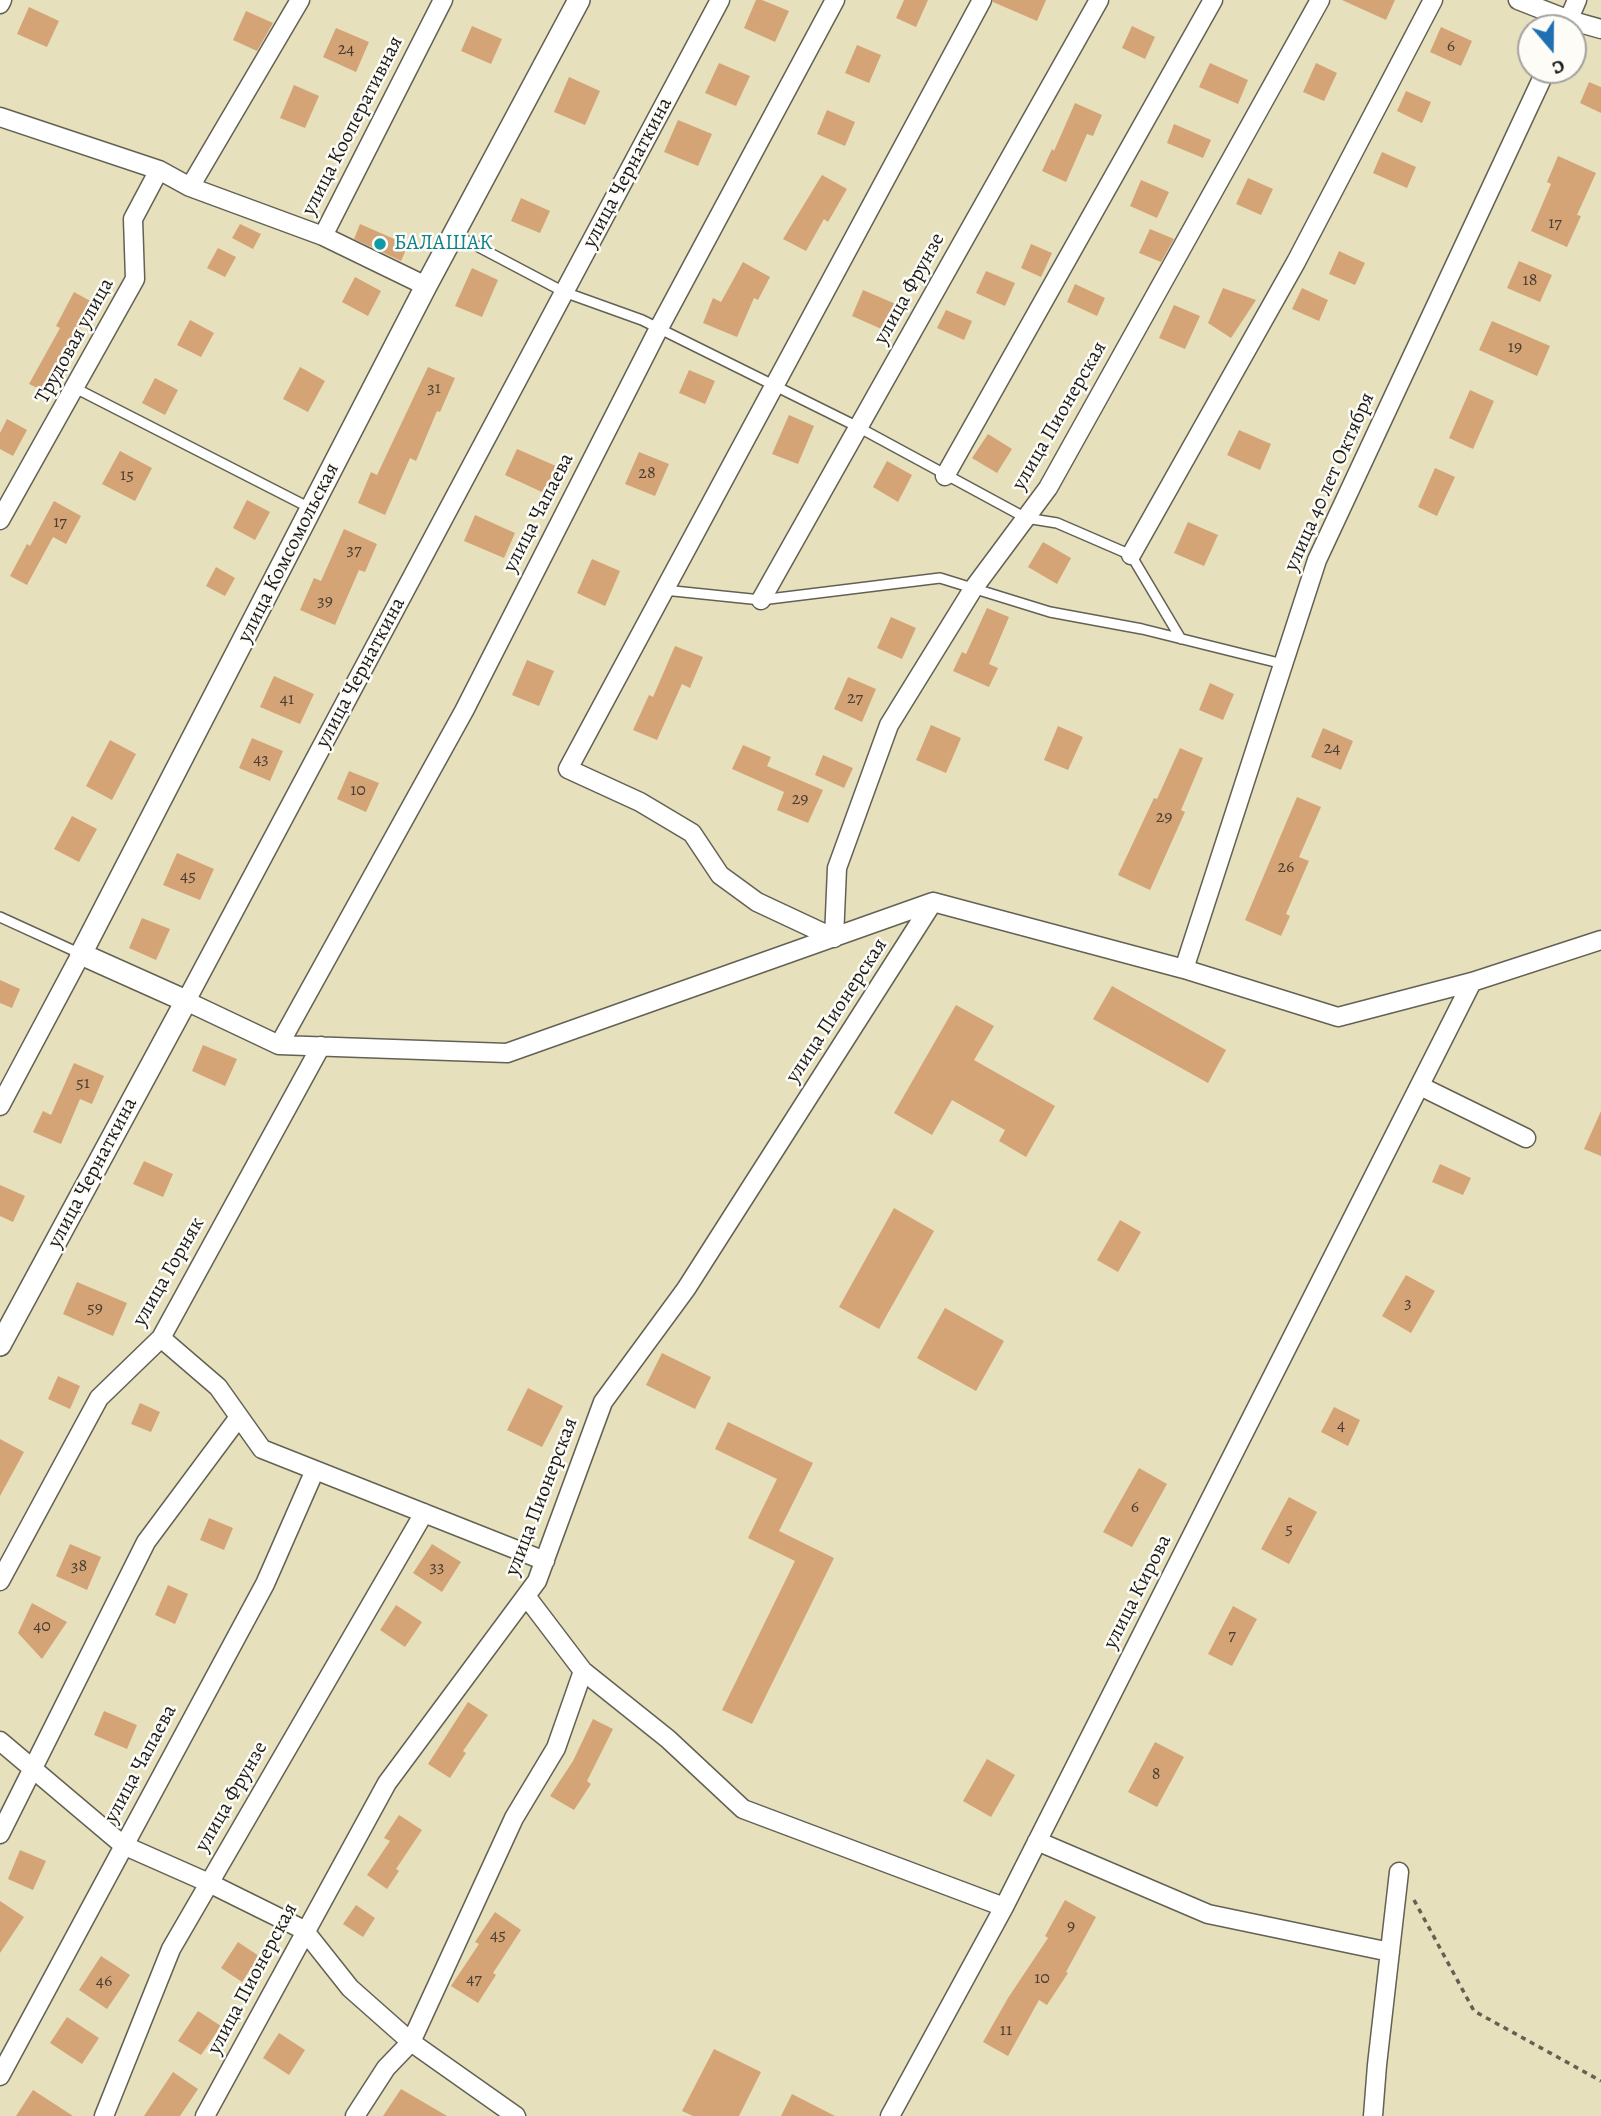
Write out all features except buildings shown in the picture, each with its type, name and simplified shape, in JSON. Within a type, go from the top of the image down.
[{"type":"street","points":[[190,187],[300,0]]},
{"type":"street","name":"улица Кооперативная","points":[[323,236],[443,0]]},
{"type":"street","name":"улица Комсомольская","points":[[0,1106],[426,286],[579,0]]},
{"type":"street","name":"улица Чернаткина","points":[[0,1345],[720,0]]},
{"type":"street","name":"улица Чапаева","points":[[279,1045],[464,711],[659,328],[835,0]]},
{"type":"street","points":[[834,937],[757,902],[720,875],[692,833],[640,802],[568,769],[982,0]]},
{"type":"street","name":"улица Фрунзе","points":[[761,600],[1099,0]]},
{"type":"street","points":[[945,476],[1213,0]]},
{"type":"street","name":"улица Пионерская","points":[[834,937],[837,868],[889,725],[972,589],[1048,488],[1320,0]]},
{"type":"street","points":[[1130,555],[1296,262],[1433,0]]},
{"type":"street","points":[[1518,0],[1547,14]]},
{"type":"street","name":"улица 40 лет Октября","points":[[1184,969],[1317,560],[1539,84]]},
{"type":"street","points":[[0,117],[159,170],[190,187],[323,236],[426,286]]},
{"type":"street","name":"Трудовая улица","points":[[0,520],[135,279],[133,219],[159,170]]},
{"type":"street","points":[[81,954],[279,1045],[507,1053],[933,902],[1184,969],[1338,1017],[1472,982],[1601,940]]},
{"type":"street","name":"улица Пионерская","points":[[205,2116],[304,1930],[387,1783],[537,1581],[603,1402],[685,1289],[933,902]]},
{"type":"street","name":"улица Кирова","points":[[890,2116],[1004,1907],[1472,982]]},
{"type":"street","name":"улица Горняк","points":[[0,1581],[99,1398],[161,1338],[321,1046]]},
{"type":"street","points":[[1420,1086],[1526,1138]]},
{"type":"street","points":[[161,1338],[218,1387],[262,1449],[545,1561]]},
{"type":"street","points":[[0,1833],[146,1542],[239,1417]]},
{"type":"street","name":"улица Чапаева","points":[[0,2076],[265,1584],[316,1470]]},
{"type":"street","name":"улица Фрунзе","points":[[104,2116],[171,1949],[424,1513]]},
{"type":"street","points":[[526,1596],[583,1671],[668,1739],[743,1808],[1004,1907]]},
{"type":"street","points":[[355,2116],[386,2068],[411,2042],[514,1818],[556,1748],[583,1671]]},
{"type":"street","points":[[0,1741],[123,1845],[209,1883],[304,1930],[350,1988],[411,2042],[516,2116]]},
{"type":"street","points":[[1037,1841],[1208,1914],[1390,1952]]},
{"type":"street","points":[[1373,2116],[1399,1872]]},
{"type":"lane","points":[[454,234],[564,292],[659,328],[858,427],[1026,518],[1057,523],[1130,555],[1181,639]]},
{"type":"lane","points":[[75,388],[311,509]]},
{"type":"lane","points":[[664,590],[761,600],[940,578],[1049,612],[1181,639],[1283,664]]},
{"type":"lane","points":[[0,917],[81,954]]},
{"type":"path","points":[[1399,1872],[1474,2011],[1601,2081]]},
{"type":"place","name":"БАЛАШАК","points":[[380,244]]}]
